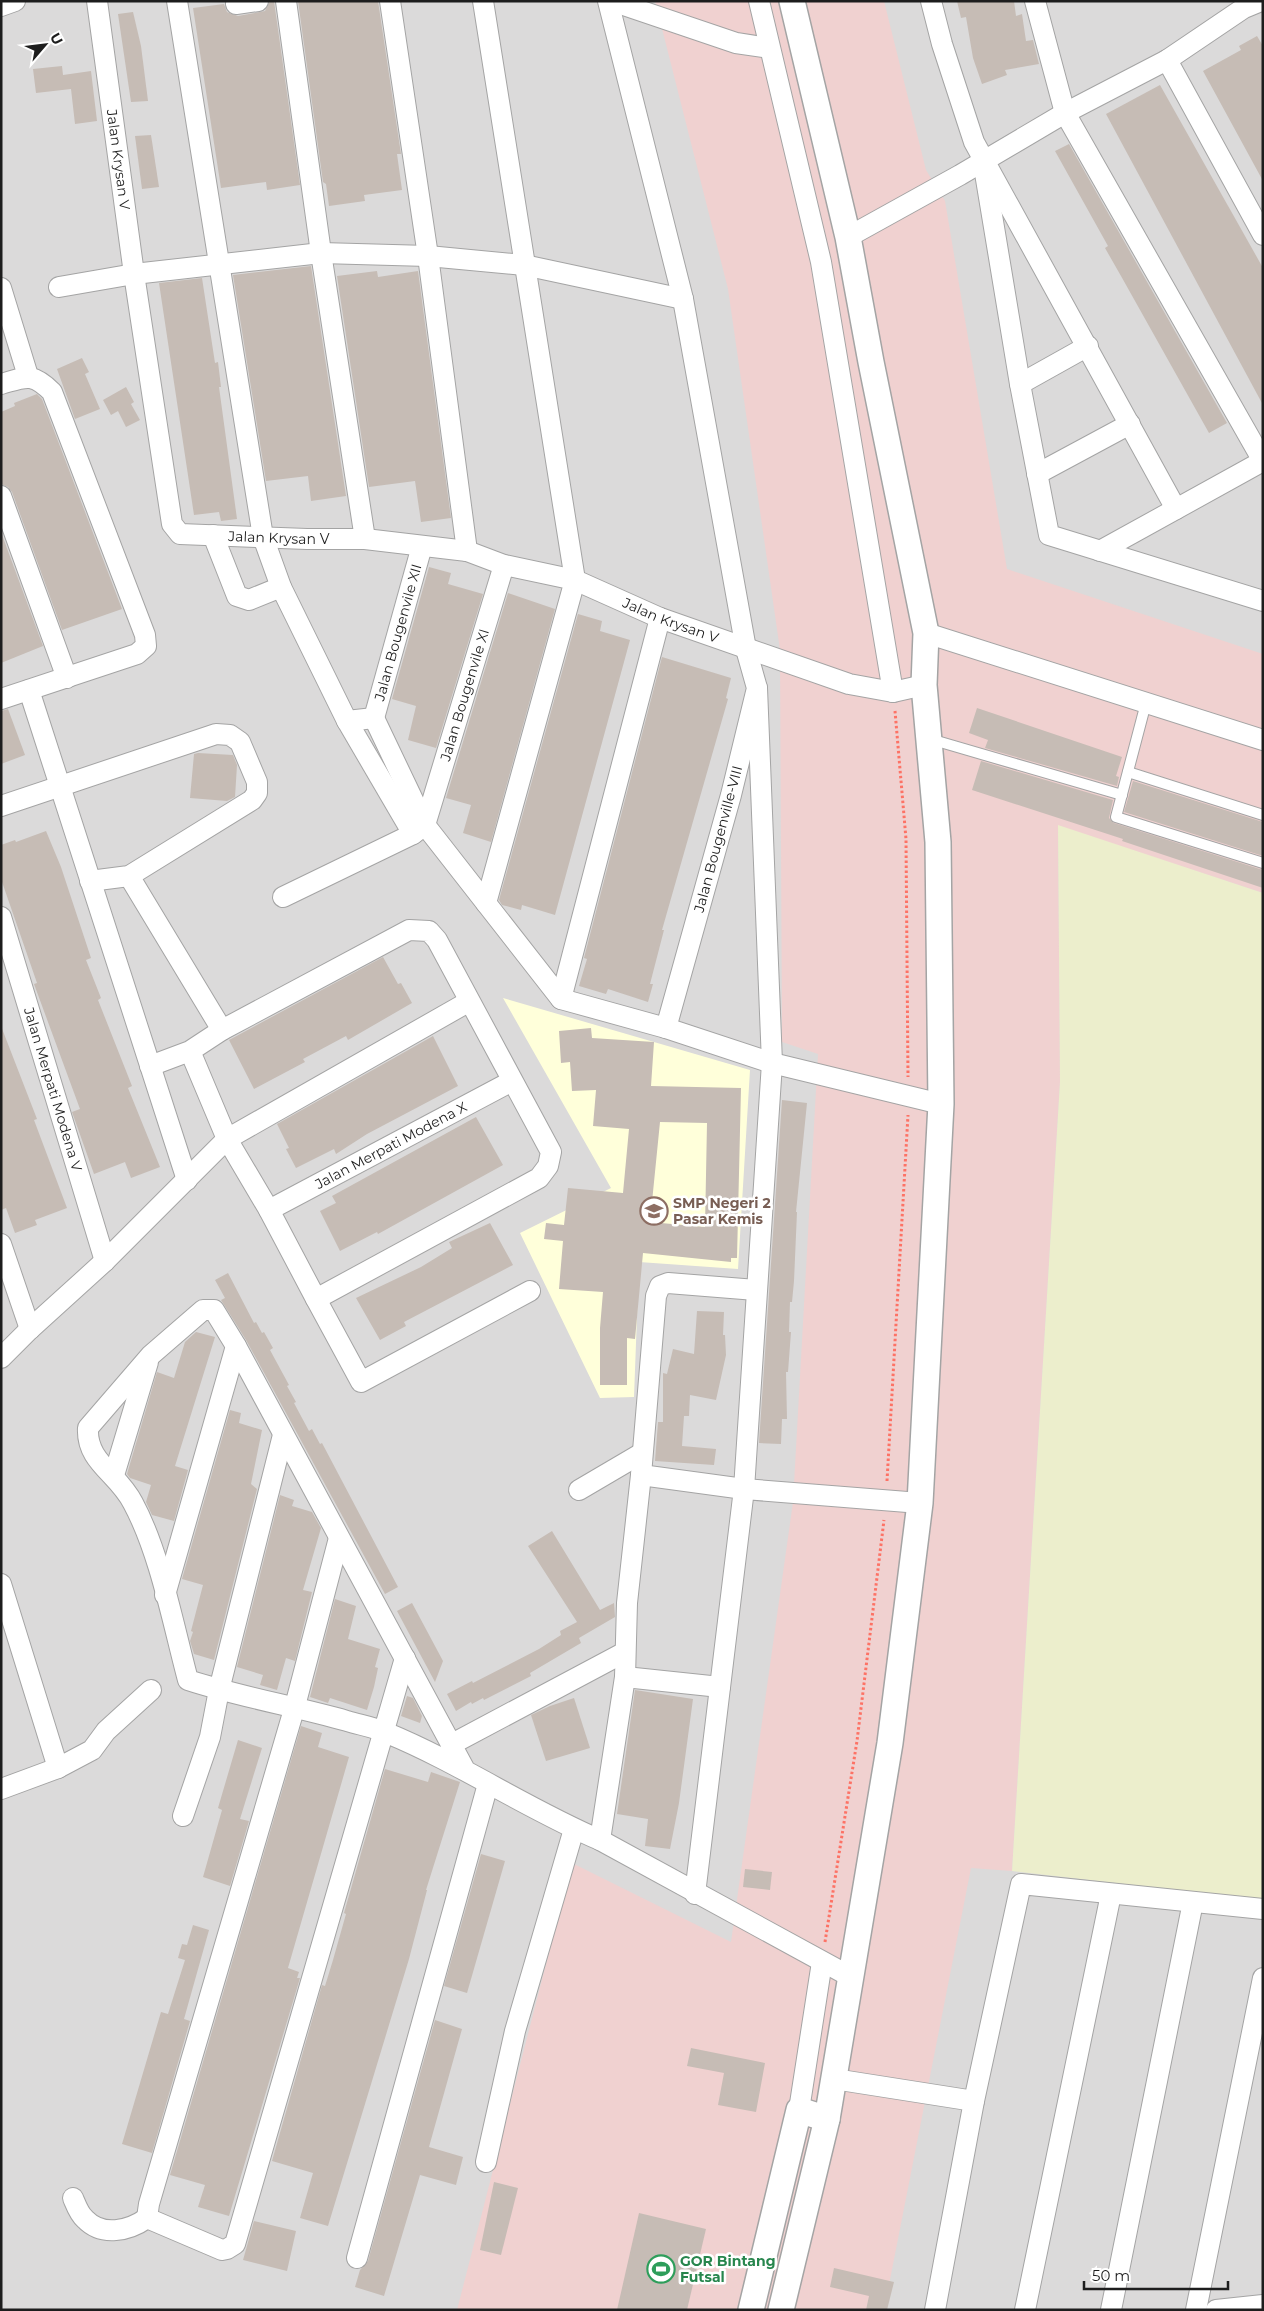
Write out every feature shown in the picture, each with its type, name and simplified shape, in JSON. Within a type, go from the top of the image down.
[{"type":"street","points":[[1,6],[15,1]]},
{"type":"street","name":"Jalan Krysan V","points":[[97,1],[134,274],[172,524],[180,534],[365,538],[467,551],[504,565],[575,580],[660,618],[746,649],[849,684],[893,692]]},
{"type":"street","points":[[177,1],[263,537],[281,587],[347,721],[419,829],[486,903],[561,999],[666,1028],[772,1063],[941,1104]]},
{"type":"street","points":[[236,4],[258,1]]},
{"type":"street","points":[[286,1],[321,253],[365,538]]},
{"type":"street","points":[[390,1],[428,256],[467,551]]},
{"type":"street","points":[[483,1],[575,580],[486,903]]},
{"type":"street","points":[[610,1],[736,44],[769,48]]},
{"type":"street","name":"Jalan Bougenville-VIII","points":[[610,1],[683,299],[746,649],[757,688],[731,795],[666,1028]]},
{"type":"street","points":[[759,1],[821,262],[840,365],[893,692],[924,685]]},
{"type":"street","points":[[781,2310],[827,2119],[890,1743],[920,1503],[941,1104],[938,842],[924,685],[926,633],[849,243],[792,1]]},
{"type":"street","points":[[931,1],[942,44],[974,142],[983,161],[1088,346],[1176,509]]},
{"type":"street","points":[[1035,1],[1065,113],[1263,461],[1100,551]]},
{"type":"street","points":[[821,262],[983,161],[1065,113],[1167,60],[1254,4]]},
{"type":"street","points":[[1167,60],[1263,235]]},
{"type":"street","points":[[983,161],[1020,384],[1049,535],[1263,601]]},
{"type":"street","points":[[59,287],[134,274],[321,253],[428,256],[524,264],[683,299]]},
{"type":"street","points":[[1,288],[28,376]]},
{"type":"street","points":[[1020,384],[1088,346]]},
{"type":"street","points":[[1,384],[28,376],[41,381],[52,392],[145,636],[146,646],[142,651],[1,699]]},
{"type":"street","points":[[1037,474],[1130,424]]},
{"type":"street","points":[[1,496],[67,678]]},
{"type":"street","points":[[213,535],[237,596],[249,600],[281,587]]},
{"type":"street","name":"Jalan Bougenvile XII","points":[[374,718],[422,546]]},
{"type":"street","name":"Jalan Bougenvile XI","points":[[419,829],[504,565]]},
{"type":"street","points":[[561,999],[660,618]]},
{"type":"street","points":[[926,633],[1263,740]]},
{"type":"street","points":[[695,1894],[744,1489],[772,1063],[757,688]]},
{"type":"street","points":[[29,690],[187,1180]]},
{"type":"street","points":[[347,721],[374,718],[419,829]]},
{"type":"street","points":[[1,806],[62,788],[216,734],[230,735],[240,742],[257,782],[257,793],[252,800],[129,876],[90,880]]},
{"type":"street","points":[[283,898],[419,829]]},
{"type":"street","points":[[129,876],[222,1030]]},
{"type":"street","name":"Jalan Merpati Modena V","points":[[2,919],[105,1261]]},
{"type":"street","points":[[150,1066],[190,1051],[222,1030],[409,930],[417,929],[429,932],[437,940],[468,1002],[551,1152],[548,1166],[539,1178],[316,1299]]},
{"type":"street","points":[[1,1358],[30,1328],[105,1261],[227,1139],[468,1002]]},
{"type":"street","points":[[190,1051],[227,1139],[269,1210],[361,1382],[530,1291]]},
{"type":"street","name":"Jalan Merpati Modena X","points":[[269,1210],[512,1081]]},
{"type":"street","points":[[1,1244],[30,1328]]},
{"type":"street","points":[[600,1840],[625,1677],[627,1603],[656,1296],[660,1286],[668,1283],[756,1290]]},
{"type":"street","points":[[465,1770],[236,1346],[216,1313],[210,1308],[203,1310],[151,1355],[88,1428],[88,1442],[92,1454],[114,1475],[132,1500],[147,1528],[188,1680],[218,1690],[295,1706],[385,1732],[465,1770],[574,1829],[600,1840],[695,1894],[851,1977]]},
{"type":"street","points":[[165,1594],[236,1346]]},
{"type":"street","points":[[114,1475],[151,1355]]},
{"type":"street","points":[[183,1816],[210,1738],[218,1690],[284,1436]]},
{"type":"street","points":[[579,1490],[642,1452]]},
{"type":"street","points":[[640,1475],[744,1489],[886,1502],[920,1503]]},
{"type":"street","points":[[73,2198],[83,2218],[96,2228],[117,2231],[138,2224],[147,2218],[149,2204],[295,1706],[339,1538]]},
{"type":"street","points":[[1,1584],[58,1768]]},
{"type":"street","points":[[452,1744],[625,1652]]},
{"type":"street","points":[[147,2218],[222,2250],[235,2244],[405,1658]]},
{"type":"street","points":[[625,1677],[720,1687]]},
{"type":"street","points":[[1,1789],[58,1768],[92,1750],[106,1731],[151,1690]]},
{"type":"street","points":[[357,2258],[488,1784]]},
{"type":"street","points":[[486,2162],[515,2031],[574,1829]]},
{"type":"street","points":[[935,2310],[974,2101],[1021,1884],[1263,1909]]},
{"type":"street","points":[[1025,2310],[1111,1894]]},
{"type":"street","points":[[1112,2310],[1193,1902]]},
{"type":"street","points":[[751,2310],[799,2110],[822,1962]]},
{"type":"street","points":[[1196,2310],[1263,1978]]},
{"type":"street","points":[[834,2079],[974,2101]]},
{"type":"street","points":[[799,2110],[827,2119]]},
{"type":"street","points":[[1216,2310],[1263,2305]]},
{"type":"lane","points":[[1146,703],[1116,817],[1263,863]]},
{"type":"lane","points":[[929,738],[1122,795]]},
{"type":"lane","points":[[1128,772],[1263,815]]},
{"type":"path","points":[[822,1962],[857,1741],[886,1502],[909,1096],[906,839],[893,692]]},
{"type":"shaded area","points":[[1,1],[1263,1],[1263,2310],[1,2310]]},
{"type":"shaded area","points":[[655,1],[884,1],[926,170],[945,201],[1007,569],[1263,654],[1263,893],[1058,826],[1060,1082],[1012,1871],[971,1868],[884,2310],[457,2310],[572,1863],[731,1942],[793,1502],[818,1054],[782,1042],[780,650],[728,289]]},
{"type":"shaded area","points":[[1058,825],[1263,893],[1263,1900],[1012,1871],[1060,1082]]},
{"type":"shaded area","name":"SMP Negeri 2 Pasar Kemis","points":[[503,998],[750,1070],[738,1269],[639,1262],[634,1397],[600,1398],[520,1233],[611,1188]]},
{"type":"building","points":[[270,1],[274,1],[300,185],[267,190],[266,182],[221,188],[193,8],[224,4],[227,12],[238,16],[265,11]]},
{"type":"building","points":[[298,1],[378,1],[401,154],[397,154],[402,190],[364,195],[365,201],[329,206],[326,184],[323,182]]},
{"type":"building","points":[[957,1],[1014,1],[1016,16],[1022,14],[1026,41],[1033,40],[1039,64],[1005,70],[1007,75],[982,84],[973,58],[966,17],[961,18]]},
{"type":"building","points":[[133,12],[141,46],[148,101],[131,102],[118,14]]},
{"type":"building","points":[[1257,36],[1263,46],[1263,181],[1203,71],[1241,50],[1239,46]]},
{"type":"building","points":[[62,66],[63,75],[91,71],[97,121],[75,124],[71,89],[36,93],[33,69]]},
{"type":"building","points":[[1160,85],[1263,268],[1263,405],[1106,114]]},
{"type":"building","points":[[151,135],[159,187],[142,189],[135,136]]},
{"type":"building","points":[[1069,144],[1227,423],[1209,433],[1105,248],[1108,246],[1055,151]]},
{"type":"building","points":[[311,266],[346,496],[311,501],[308,476],[266,481],[233,275]]},
{"type":"building","points":[[377,271],[378,277],[418,271],[451,518],[421,522],[415,481],[369,487],[337,276]]},
{"type":"building","points":[[202,278],[215,363],[218,362],[221,387],[219,387],[237,519],[221,521],[219,512],[194,515],[159,283]]},
{"type":"building","points":[[82,358],[89,372],[85,374],[100,409],[75,419],[57,369]]},
{"type":"building","points":[[126,387],[134,402],[131,404],[140,420],[126,427],[118,411],[111,415],[103,400]]},
{"type":"building","points":[[37,394],[42,399],[122,609],[62,630],[12,492],[8,487],[1,484],[1,412],[15,406],[14,403]]},
{"type":"building","points":[[1,532],[43,646],[1,663]]},
{"type":"building","points":[[429,567],[451,573],[448,584],[483,594],[436,748],[408,740],[416,706],[392,699]]},
{"type":"building","points":[[508,593],[555,609],[491,842],[463,833],[471,805],[446,798]]},
{"type":"building","points":[[578,614],[602,621],[600,631],[630,640],[555,915],[522,905],[521,910],[502,905],[499,900]]},
{"type":"building","points":[[662,657],[731,678],[726,698],[728,699],[662,930],[664,930],[650,984],[653,984],[648,1002],[608,989],[606,994],[579,986],[587,959],[584,958]]},
{"type":"building","points":[[977,708],[1122,757],[1116,776],[1119,777],[1117,786],[985,748],[988,740],[969,733]]},
{"type":"building","points":[[8,709],[25,755],[1,764],[1,711]]},
{"type":"building","points":[[194,754],[233,755],[237,765],[235,797],[227,801],[190,798]]},
{"type":"building","points":[[981,761],[1113,800],[1109,818],[1114,823],[1263,870],[1263,888],[1122,841],[1123,839],[972,790]]},
{"type":"building","points":[[1133,781],[1263,822],[1263,856],[1124,812]]},
{"type":"building","points":[[46,831],[61,867],[91,958],[86,960],[101,998],[98,1000],[132,1086],[128,1088],[160,1167],[131,1178],[125,1162],[94,1174],[72,1112],[80,1109],[34,984],[37,983],[1,879],[1,845],[15,840],[16,842]]},
{"type":"building","points":[[383,957],[398,984],[401,983],[412,1003],[348,1040],[346,1036],[303,1059],[305,1062],[254,1089],[229,1040]]},
{"type":"building","points":[[1,1026],[37,1119],[34,1120],[67,1208],[35,1220],[37,1225],[15,1233],[6,1208],[1,1210]]},
{"type":"building","points":[[591,1028],[592,1038],[654,1042],[651,1086],[741,1088],[737,1258],[731,1258],[731,1262],[643,1253],[635,1339],[627,1338],[627,1385],[600,1385],[600,1328],[603,1292],[559,1289],[563,1241],[544,1239],[546,1223],[564,1225],[568,1188],[623,1193],[629,1129],[593,1126],[596,1090],[572,1091],[570,1062],[561,1063],[559,1031]],"holes":[[[660,1122],[707,1123],[705,1227],[650,1222]]]},
{"type":"building","points":[[433,1036],[458,1086],[367,1134],[336,1154],[334,1149],[296,1168],[286,1149],[289,1148],[277,1124]]},
{"type":"building","points":[[782,1100],[807,1103],[796,1212],[794,1281],[792,1302],[790,1302],[789,1332],[791,1332],[788,1372],[786,1372],[787,1419],[782,1419],[781,1444],[759,1443]]},
{"type":"building","points":[[476,1117],[503,1165],[378,1234],[377,1232],[340,1251],[320,1211],[336,1203],[332,1196]]},
{"type":"building","points":[[490,1223],[513,1265],[404,1322],[406,1326],[380,1340],[356,1298],[421,1267],[452,1248],[449,1242]]},
{"type":"building","points":[[228,1273],[254,1323],[256,1322],[262,1333],[264,1332],[273,1348],[270,1350],[289,1385],[287,1386],[296,1402],[294,1403],[309,1431],[312,1429],[320,1444],[322,1443],[398,1587],[385,1594],[246,1340],[221,1300],[225,1298],[215,1280]]},
{"type":"building","points":[[697,1311],[724,1312],[723,1335],[725,1335],[726,1355],[716,1400],[690,1395],[689,1416],[684,1416],[682,1446],[716,1449],[714,1465],[655,1461],[658,1422],[663,1422],[663,1373],[667,1374],[673,1349],[694,1354]]},
{"type":"building","points":[[196,1332],[215,1337],[175,1466],[188,1470],[174,1521],[152,1515],[146,1502],[151,1485],[130,1478],[127,1474],[157,1372],[174,1378],[185,1342]]},
{"type":"building","points":[[230,1410],[241,1413],[239,1423],[262,1430],[251,1484],[257,1489],[214,1660],[194,1654],[190,1641],[203,1585],[182,1579]]},
{"type":"building","points":[[280,1495],[294,1500],[292,1506],[312,1512],[321,1528],[303,1590],[312,1592],[295,1661],[286,1658],[277,1690],[260,1685],[263,1675],[237,1667]]},
{"type":"building","points":[[552,1531],[600,1610],[614,1603],[615,1617],[579,1638],[581,1643],[530,1673],[531,1676],[484,1700],[483,1698],[472,1704],[471,1702],[456,1711],[447,1694],[472,1681],[473,1683],[539,1649],[561,1635],[560,1631],[577,1622],[528,1546]]},
{"type":"building","points":[[335,1599],[356,1606],[348,1639],[380,1649],[375,1667],[378,1668],[374,1687],[367,1710],[330,1698],[328,1703],[310,1697]]},
{"type":"building","points":[[412,1603],[443,1661],[435,1682],[397,1611]]},
{"type":"building","points":[[635,1690],[693,1699],[679,1803],[670,1849],[645,1846],[648,1819],[617,1814]]},
{"type":"building","points":[[407,1696],[413,1698],[422,1716],[420,1723],[401,1716]]},
{"type":"building","points":[[574,1698],[590,1748],[546,1761],[531,1715]]},
{"type":"building","points":[[301,1726],[322,1733],[318,1747],[349,1757],[288,1968],[299,1972],[297,1978],[300,1978],[229,2216],[198,2207],[205,2185],[170,2175]]},
{"type":"building","points":[[238,1740],[262,1748],[240,1819],[249,1821],[230,1886],[203,1877],[222,1810],[218,1808]]},
{"type":"building","points":[[385,1769],[428,1782],[431,1772],[460,1782],[426,1890],[409,1959],[328,2226],[300,2218],[313,2173],[272,2161],[322,1985],[325,1986],[333,1960],[346,1914],[344,1913]]},
{"type":"building","points":[[481,1854],[505,1861],[467,1993],[444,1986]]},
{"type":"building","points":[[745,1869],[772,1872],[770,1890],[743,1887]]},
{"type":"building","points":[[193,1925],[209,1930],[184,2019],[190,2021],[152,2153],[122,2144],[161,2012],[168,2014],[185,1960],[178,1958],[182,1944],[187,1945]]},
{"type":"building","points":[[435,2020],[462,2029],[429,2147],[463,2157],[456,2185],[420,2175],[384,2296],[355,2287],[360,2270],[368,2261]]},
{"type":"building","points":[[691,2048],[765,2063],[756,2112],[718,2105],[724,2073],[687,2066]]},
{"type":"building","points":[[494,2182],[518,2188],[501,2255],[480,2250]]},
{"type":"building","name":"GOR Bintang Futsal","points":[[639,2213],[706,2229],[687,2310],[617,2310]]},
{"type":"building","points":[[254,2221],[296,2231],[287,2271],[243,2260]]},
{"type":"building","points":[[834,2268],[894,2282],[887,2310],[866,2310],[869,2296],[830,2287]]},
{"type":"place","name":"SMP Negeri 2 Pasar Kemis","points":[[654,1211]]},
{"type":"place","name":"GOR Bintang Futsal","points":[[661,2269]]}]
